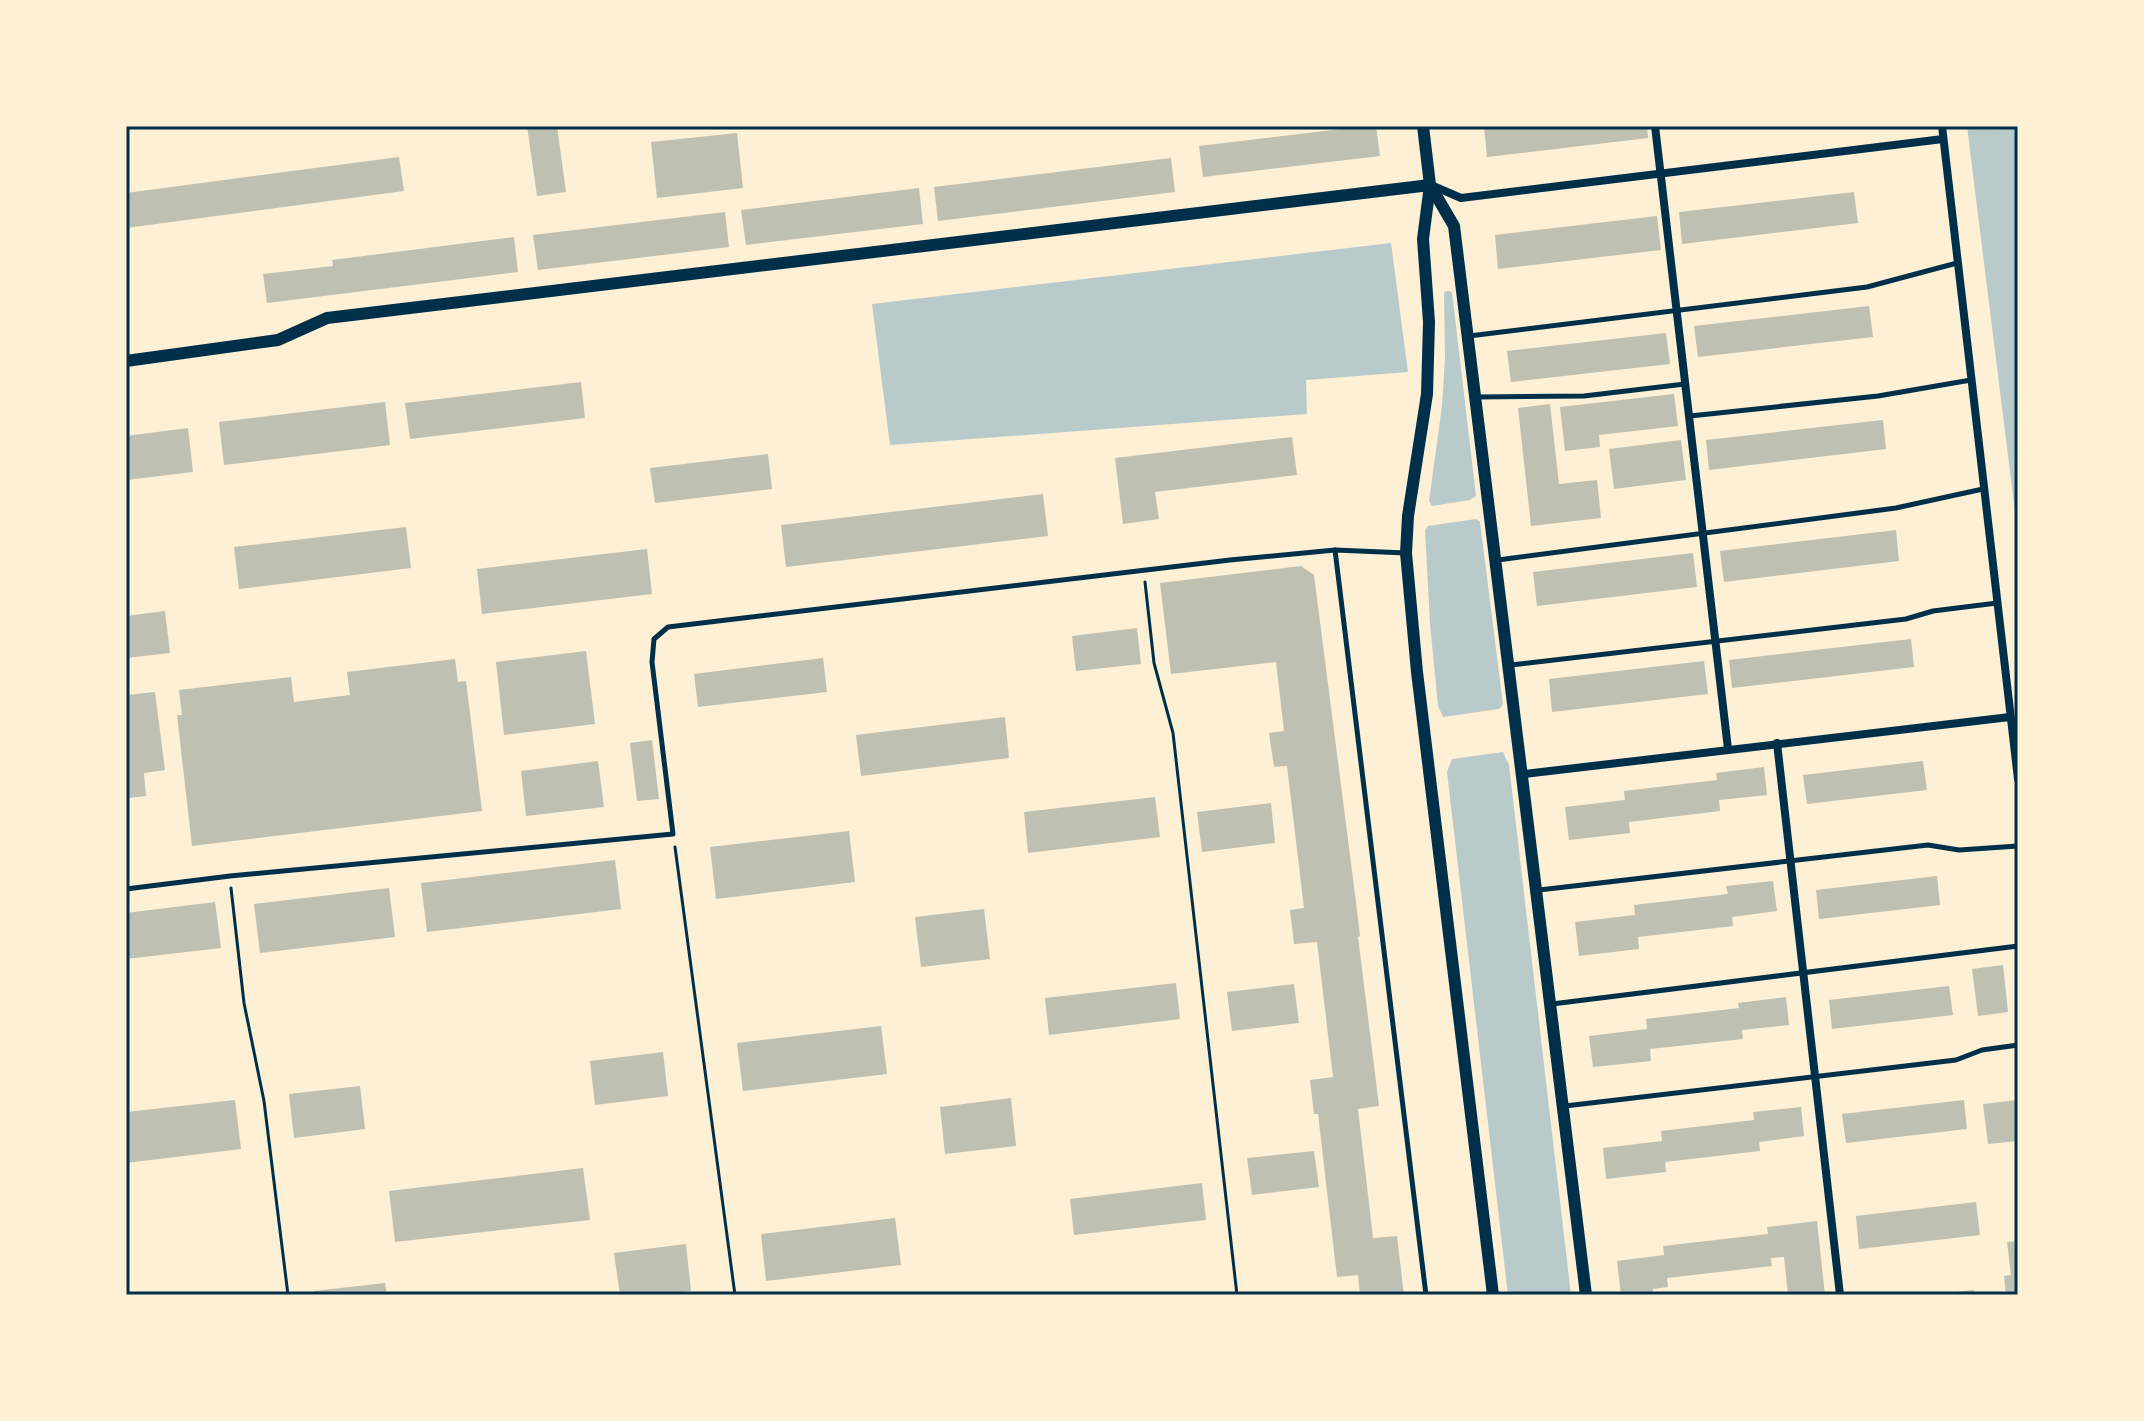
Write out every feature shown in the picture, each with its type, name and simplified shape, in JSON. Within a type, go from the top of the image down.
[{"type":"street","points":[[1423,126],[1430,185],[1423,239],[1429,322],[1427,394],[1408,516],[1406,553],[1418,687],[1493,1295]]},
{"type":"street","points":[[1655,126],[1728,749]]},
{"type":"street","points":[[1942,126],[2018,779]]},
{"type":"street","points":[[126,361],[278,340],[327,318],[1430,185],[1461,198],[1943,139]]},
{"type":"street","points":[[1430,185],[1454,226],[1586,1295]]},
{"type":"street","points":[[1524,774],[2010,717]]},
{"type":"street","points":[[1777,743],[1840,1295]]},
{"type":"lane","points":[[1468,336],[1867,287],[1958,263]]},
{"type":"lane","points":[[1689,416],[1878,396],[1971,380]]},
{"type":"lane","points":[[1476,397],[1584,396],[1685,384]]},
{"type":"lane","points":[[1497,561],[1896,508],[1983,489]]},
{"type":"lane","points":[[1335,550],[1426,1295]]},
{"type":"lane","points":[[126,889],[230,876],[673,834],[652,662],[654,639],[668,627],[1335,550],[1406,553]]},
{"type":"lane","points":[[1510,665],[1906,619],[1933,611],[1997,603]]},
{"type":"lane","points":[[1538,890],[1928,845],[1959,850],[2018,846]]},
{"type":"lane","points":[[1551,1004],[2018,946]]},
{"type":"lane","points":[[1564,1106],[1956,1060],[1982,1050],[2018,1045]]},
{"type":"path","points":[[1144,570],[1154,663],[1173,733],[1237,1295]]},
{"type":"path","points":[[673,834],[735,1295]]},
{"type":"path","points":[[230,876],[244,1003],[264,1101],[288,1295]]},
{"type":"shaded area","points":[[1967,126],[2018,126],[2018,536]]},
{"type":"shaded area","points":[[1391,243],[1408,372],[1306,380],[1307,414],[890,445],[872,304]]},
{"type":"shaded area","points":[[1444,292],[1452,292],[1476,496],[1470,500],[1432,506],[1429,501],[1445,358]]},
{"type":"shaded area","points":[[1476,519],[1480,522],[1503,705],[1499,709],[1443,717],[1438,706],[1430,624],[1425,530],[1428,526]]},
{"type":"shaded area","points":[[1503,752],[1509,765],[1571,1295],[1508,1295],[1447,772],[1452,759]]},
{"type":"building","points":[[527,126],[557,126],[566,192],[537,196]]},
{"type":"building","points":[[1376,126],[1380,156],[1203,177],[1199,146]]},
{"type":"building","points":[[1484,126],[1647,126],[1648,138],[1487,157]]},
{"type":"building","points":[[737,133],[743,188],[657,198],[651,142]]},
{"type":"building","points":[[399,157],[404,191],[126,228],[126,193]]},
{"type":"building","points":[[1171,158],[1175,192],[938,221],[934,187]]},
{"type":"building","points":[[919,188],[923,224],[746,245],[741,210]]},
{"type":"building","points":[[1854,192],[1858,223],[1682,244],[1679,212]]},
{"type":"building","points":[[725,212],[729,247],[538,270],[533,235]]},
{"type":"building","points":[[1657,216],[1661,250],[1498,269],[1495,235]]},
{"type":"building","points":[[514,237],[518,272],[267,303],[263,274],[333,266],[332,260]]},
{"type":"building","points":[[1869,306],[1873,337],[1698,357],[1694,326]]},
{"type":"building","points":[[1666,333],[1670,364],[1511,382],[1507,351]]},
{"type":"building","points":[[581,382],[585,418],[410,439],[405,403]]},
{"type":"building","points":[[1674,394],[1678,426],[1599,435],[1600,447],[1565,451],[1560,407]]},
{"type":"building","points":[[385,402],[390,445],[224,465],[219,422]]},
{"type":"building","points":[[1550,404],[1559,484],[1597,480],[1601,518],[1531,526],[1518,408]]},
{"type":"building","points":[[1883,420],[1886,449],[1709,470],[1706,440]]},
{"type":"building","points":[[188,428],[193,472],[126,480],[126,436]]},
{"type":"building","points":[[1292,437],[1297,475],[1155,492],[1159,519],[1123,524],[1115,458]]},
{"type":"building","points":[[1681,440],[1686,480],[1614,489],[1609,449]]},
{"type":"building","points":[[768,454],[772,489],[655,503],[650,468]]},
{"type":"building","points":[[1043,494],[1048,536],[786,567],[781,525]]},
{"type":"building","points":[[406,527],[411,568],[239,589],[234,547]]},
{"type":"building","points":[[1896,530],[1899,561],[1724,582],[1720,551]]},
{"type":"building","points":[[647,549],[652,594],[482,614],[477,569]]},
{"type":"building","points":[[1693,553],[1697,587],[1537,606],[1533,572]]},
{"type":"building","points":[[1301,566],[1314,575],[1379,1106],[1358,1109],[1373,1238],[1397,1236],[1404,1295],[1360,1295],[1358,1275],[1337,1277],[1318,1114],[1314,1114],[1310,1080],[1333,1077],[1317,942],[1294,944],[1290,910],[1304,908],[1287,766],[1274,767],[1269,733],[1284,731],[1276,662],[1171,674],[1160,583]]},
{"type":"building","points":[[165,611],[170,653],[126,658],[126,616]]},
{"type":"building","points":[[1137,628],[1141,664],[1076,671],[1072,636]]},
{"type":"building","points":[[1911,639],[1914,667],[1732,688],[1729,660]]},
{"type":"building","points":[[586,651],[595,724],[504,735],[496,662]]},
{"type":"building","points":[[823,658],[827,692],[698,707],[694,674]]},
{"type":"building","points":[[455,659],[458,682],[466,681],[482,811],[192,846],[177,715],[182,715],[179,690],[291,677],[294,702],[350,695],[347,672]]},
{"type":"building","points":[[1704,661],[1708,694],[1552,712],[1549,679]]},
{"type":"building","points":[[155,692],[165,770],[144,773],[146,796],[128,798],[126,695]]},
{"type":"building","points":[[1005,717],[1009,758],[861,776],[856,735]]},
{"type":"building","points":[[652,740],[659,799],[637,801],[630,743]]},
{"type":"building","points":[[598,761],[604,807],[526,816],[521,771]]},
{"type":"building","points":[[1923,761],[1927,790],[1807,804],[1803,775]]},
{"type":"building","points":[[1764,767],[1767,795],[1719,800],[1720,811],[1629,822],[1630,833],[1569,840],[1565,807],[1625,800],[1624,791],[1717,780],[1716,773]]},
{"type":"building","points":[[1155,797],[1160,837],[1028,853],[1024,812]]},
{"type":"building","points":[[1271,803],[1275,843],[1202,852],[1197,812]]},
{"type":"building","points":[[849,831],[855,882],[716,899],[710,847]]},
{"type":"building","points":[[615,860],[621,909],[427,932],[421,883]]},
{"type":"building","points":[[1937,876],[1940,905],[1819,919],[1816,890]]},
{"type":"building","points":[[1773,881],[1777,911],[1732,917],[1733,926],[1638,937],[1639,949],[1579,956],[1575,922],[1635,915],[1634,905],[1728,894],[1726,886]]},
{"type":"building","points":[[389,888],[395,937],[260,953],[254,904]]},
{"type":"building","points":[[215,902],[221,948],[126,959],[126,913]]},
{"type":"building","points":[[984,909],[990,959],[921,967],[915,917]]},
{"type":"building","points":[[2003,965],[2008,1012],[1978,1016],[1972,969]]},
{"type":"building","points":[[1176,983],[1180,1019],[1049,1035],[1045,998]]},
{"type":"building","points":[[1294,984],[1299,1023],[1232,1031],[1227,992]]},
{"type":"building","points":[[1949,986],[1953,1015],[1832,1029],[1829,1000]]},
{"type":"building","points":[[1786,997],[1789,1025],[1742,1030],[1743,1039],[1650,1049],[1651,1061],[1593,1067],[1589,1036],[1647,1029],[1646,1019],[1739,1008],[1738,1003]]},
{"type":"building","points":[[881,1026],[887,1074],[743,1091],[737,1043]]},
{"type":"building","points":[[663,1052],[668,1096],[595,1105],[590,1061]]},
{"type":"building","points":[[360,1086],[365,1129],[294,1138],[289,1094]]},
{"type":"building","points":[[1011,1098],[1016,1146],[945,1154],[940,1107]]},
{"type":"building","points":[[235,1100],[241,1149],[126,1163],[126,1112]]},
{"type":"building","points":[[1964,1100],[1967,1129],[1846,1143],[1842,1114]]},
{"type":"building","points":[[2018,1100],[2018,1141],[1988,1144],[1983,1104]]},
{"type":"building","points":[[1801,1107],[1804,1136],[1759,1142],[1760,1151],[1665,1162],[1666,1172],[1606,1179],[1603,1148],[1662,1141],[1661,1131],[1754,1120],[1753,1112]]},
{"type":"building","points":[[1314,1151],[1319,1187],[1252,1195],[1247,1158]]},
{"type":"building","points":[[583,1168],[590,1220],[395,1242],[389,1191]]},
{"type":"building","points":[[1202,1183],[1206,1220],[1074,1235],[1070,1199]]},
{"type":"building","points":[[1976,1202],[1980,1235],[1859,1249],[1856,1216]]},
{"type":"building","points":[[895,1218],[901,1265],[766,1281],[761,1234]]},
{"type":"building","points":[[1817,1221],[1825,1295],[1788,1295],[1784,1257],[1771,1258],[1772,1266],[1667,1278],[1668,1287],[1653,1289],[1653,1295],[1621,1295],[1617,1261],[1664,1255],[1663,1246],[1768,1234],[1767,1227]]},
{"type":"building","points":[[2018,1241],[2018,1295],[2006,1295],[2004,1276],[2011,1275],[2007,1242]]},
{"type":"building","points":[[686,1244],[691,1291],[620,1295],[614,1253]]},
{"type":"building","points":[[385,1283],[387,1295],[315,1295],[314,1291]]},
{"type":"building","points":[[1974,1290],[1975,1295],[1944,1295],[1944,1293]]}]
